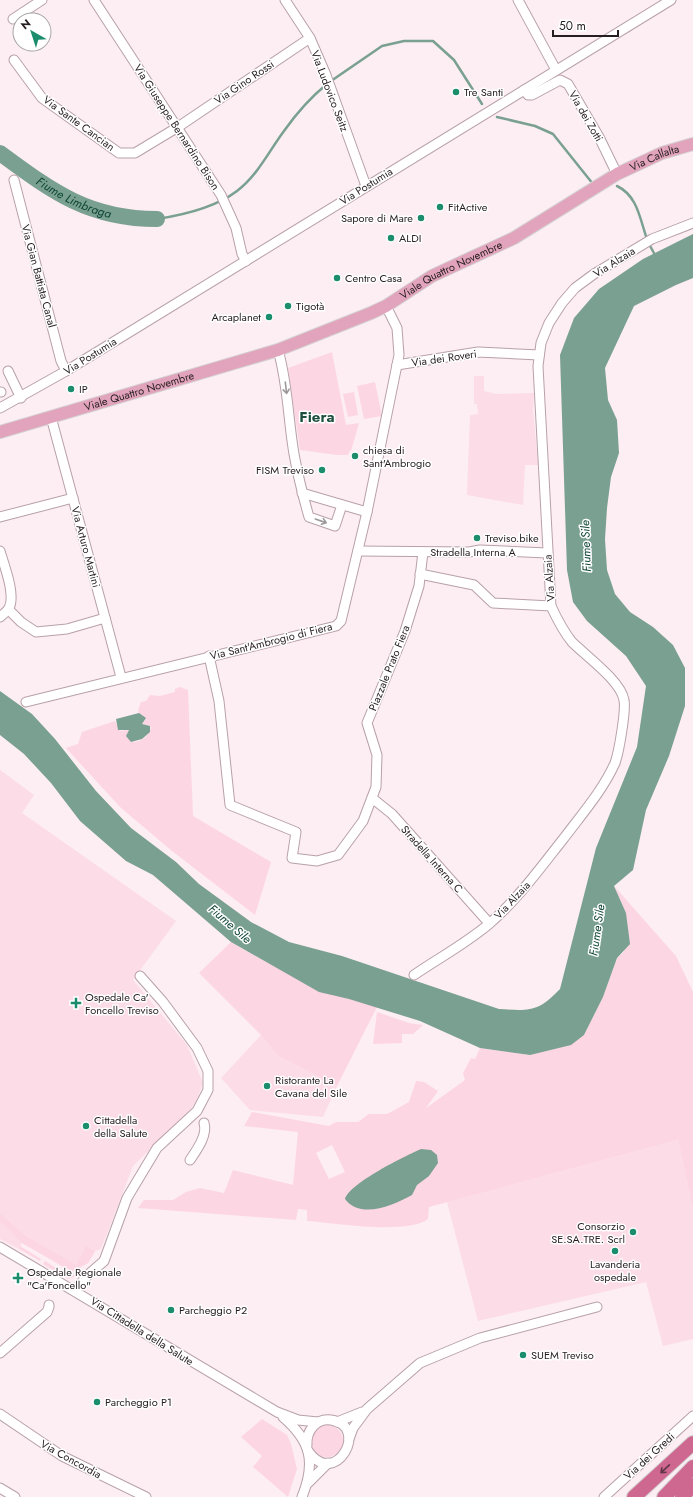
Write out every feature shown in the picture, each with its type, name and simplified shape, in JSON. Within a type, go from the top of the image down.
[{"type":"highway","points":[[634,1497],[693,1443]]},
{"type":"highway","points":[[664,1497],[693,1467]]},
{"type":"highway","points":[[682,1497],[693,1485]]},
{"type":"main road","name":"Via Callalta","points":[[617,174],[662,153],[693,144]]},
{"type":"main road","name":"Viale Quattro Novembre","points":[[0,432],[278,350],[386,306],[432,276],[514,238],[617,174]]},
{"type":"street","points":[[24,12],[42,0]]},
{"type":"street","name":"Via Giuseppe Bernardino Bison","points":[[94,0],[221,194],[236,228],[242,254],[246,261]]},
{"type":"street","name":"Via Ludovico Seitz","points":[[285,0],[310,38],[331,89],[366,186]]},
{"type":"street","points":[[518,0],[556,70]]},
{"type":"street","name":"Via Postumia","points":[[0,408],[21,398],[66,371],[671,0]]},
{"type":"street","name":"Via Gino Rossi","points":[[178,127],[310,38]]},
{"type":"street","name":"Via Sante Cancian","points":[[14,60],[42,98],[118,153],[135,153],[178,127]]},
{"type":"street","name":"Via dei Zotti","points":[[524,90],[528,95],[532,95],[560,80],[568,84],[599,137],[617,174]]},
{"type":"street","name":"Via Gian Battista Canal","points":[[14,180],[61,361],[66,371]]},
{"type":"street","name":"Via Alzaia","points":[[414,975],[460,947],[489,923],[517,896],[591,803],[615,762],[621,735],[624,700],[619,688],[572,641],[558,623],[551,606],[538,366],[539,355],[541,342],[549,323],[562,303],[575,288],[594,274],[652,239],[693,223]]},
{"type":"street","name":"Via Sant'Ambrogio di Fiera","points":[[26,702],[121,677],[336,626],[341,621],[367,512],[400,355],[397,328],[386,306]]},
{"type":"street","points":[[278,350],[283,369],[294,454],[302,493],[309,517],[335,526],[342,505]]},
{"type":"street","name":"Via dei Roveri","points":[[397,365],[478,352],[539,355]]},
{"type":"street","points":[[8,372],[21,398]]},
{"type":"street","name":"Via Arturo Martini","points":[[51,418],[121,677]]},
{"type":"street","points":[[302,493],[367,512]]},
{"type":"street","points":[[0,517],[73,498]]},
{"type":"street","name":"Stradella Interna A","points":[[423,552],[469,552],[480,550],[548,553]]},
{"type":"street","points":[[0,551],[11,592],[11,603],[9,610],[0,617]]},
{"type":"street","points":[[358,551],[423,552]]},
{"type":"street","name":"Piazzale Prato Fiera","points":[[209,656],[218,701],[230,805],[296,832],[292,858],[318,861],[338,855],[363,821],[376,787],[377,755],[367,723],[405,631],[419,586],[423,552]]},
{"type":"street","points":[[420,574],[474,585],[494,603],[551,606]]},
{"type":"street","points":[[9,610],[21,622],[36,632],[67,629],[105,618]]},
{"type":"street","name":"Stradella Interna C","points":[[372,798],[392,814],[489,923]]},
{"type":"street","points":[[75,1290],[88,1275],[104,1261],[127,1198],[157,1148],[197,1111],[206,1098],[209,1082],[205,1063],[197,1048],[163,1002],[140,976]]},
{"type":"street","points":[[190,1160],[204,1135],[206,1127],[204,1123]]},
{"type":"street","name":"Via Cittadella della Salute","points":[[2,1249],[75,1290],[277,1412],[297,1429],[316,1459],[328,1463]]},
{"type":"street","points":[[0,1353],[46,1312],[49,1307],[48,1305]]},
{"type":"street","points":[[307,1484],[328,1463],[335,1462],[346,1453],[353,1428],[367,1409],[420,1363],[480,1338],[598,1307]]},
{"type":"street","name":"Via Cittadella della Salute","points":[[277,1412],[298,1420],[318,1422],[325,1420],[337,1422],[357,1415],[367,1409]]},
{"type":"street","name":"Via Concordia","points":[[0,1414],[62,1456],[146,1497]]},
{"type":"street","name":"Via dei Gredi","points":[[604,1497],[693,1416]]},
{"type":"street","points":[[302,1497],[307,1484],[310,1463],[308,1448],[309,1432],[318,1422]]},
{"type":"street","points":[[337,1422],[343,1426],[349,1439]]},
{"type":"street","points":[[0,1488],[15,1497]]},
{"type":"shaded area","points":[[332,352],[346,425],[359,423],[351,451],[350,450],[348,455],[300,450],[288,368]]},
{"type":"shaded area","points":[[474,376],[484,376],[484,391],[496,394],[534,393],[533,410],[538,465],[525,465],[523,505],[467,495],[470,415],[478,414],[477,404],[474,404]]},
{"type":"shaded area","points":[[375,382],[382,416],[364,419],[357,386]]},
{"type":"shaded area","points":[[354,392],[358,415],[348,417],[343,394]]},
{"type":"shaded area","points":[[180,687],[188,690],[193,816],[271,862],[255,915],[172,851],[120,807],[66,748],[78,744],[82,732],[115,721],[120,731],[129,730],[127,734],[131,742],[138,742],[146,737],[151,728],[150,726],[142,724],[146,719],[139,714],[138,710],[141,702],[146,701],[150,695],[160,696],[175,692],[175,689]]},
{"type":"shaded area","name":"Ospedale Ca' Foncello Treviso","points":[[0,770],[34,795],[22,813],[176,921],[133,980],[187,1045],[203,1083],[197,1099],[190,1110],[133,1166],[101,1249],[95,1251],[88,1263],[75,1271],[71,1271],[22,1243],[19,1249],[0,1239]]},
{"type":"shaded area","points":[[614,886],[676,956],[693,992],[693,1209],[678,1140],[429,1207],[428,1219],[418,1224],[404,1226],[370,1227],[307,1221],[307,1210],[298,1209],[296,1220],[138,1208],[144,1200],[173,1200],[186,1192],[200,1188],[224,1193],[233,1170],[293,1185],[298,1132],[244,1126],[252,1112],[329,1126],[336,1122],[358,1122],[369,1114],[387,1114],[409,1102],[416,1081],[424,1082],[438,1091],[426,1108],[465,1080],[463,1073],[471,1058],[475,1059],[480,1048],[530,1055],[584,1035],[603,997],[617,958],[624,952],[626,913]],"holes":[[[332,1145],[345,1172],[329,1179],[316,1153]]]},
{"type":"shaded area","points":[[231,942],[284,971],[320,987],[377,1007],[337,1086],[278,1056],[261,1035],[199,973]]},
{"type":"shaded area","points":[[377,1012],[409,1023],[423,1025],[413,1034],[402,1034],[402,1043],[373,1044]]},
{"type":"shaded area","points":[[261,1035],[278,1056],[337,1086],[323,1117],[250,1110],[221,1078]]},
{"type":"shaded area","points":[[678,1140],[693,1209],[693,1339],[663,1346],[646,1282],[478,1321],[447,1202]]},
{"type":"shaded area","points":[[0,1214],[27,1237],[76,1265],[86,1246],[95,1251],[88,1263],[71,1271],[22,1243],[0,1221]]},
{"type":"shaded area","points":[[20,1246],[41,1259],[40,1261],[19,1249]]},
{"type":"shaded area","points":[[45,1261],[67,1275],[82,1274],[68,1279],[43,1264]]},
{"type":"shaded area","points":[[262,1419],[287,1435],[291,1444],[297,1469],[288,1497],[253,1467],[262,1456],[241,1437]]},
{"type":"shaded area","points":[[324,1425],[330,1425],[340,1432],[343,1441],[342,1447],[336,1454],[330,1457],[324,1457],[314,1450],[311,1444],[311,1438],[318,1428]]},
{"type":"water","name":"Fiume Sile","points":[[693,234],[693,278],[634,306],[605,368],[608,400],[617,420],[619,453],[611,477],[607,508],[605,539],[607,570],[615,594],[630,612],[653,627],[673,645],[685,668],[685,706],[669,756],[646,810],[633,870],[614,886],[626,913],[630,944],[617,958],[603,997],[584,1035],[571,1045],[530,1055],[480,1048],[420,1021],[349,999],[319,992],[231,942],[153,875],[126,861],[80,821],[51,783],[24,754],[0,735],[0,691],[32,714],[55,739],[96,791],[131,828],[176,862],[199,884],[251,922],[289,942],[342,956],[499,1009],[526,1010],[546,1002],[560,989],[596,848],[637,747],[646,686],[626,656],[587,621],[573,602],[567,570],[560,355],[574,318],[599,289],[643,259]]},
{"type":"water","points":[[139,713],[146,718],[142,724],[150,726],[150,732],[142,739],[131,742],[126,736],[129,730],[118,730],[116,719]]},
{"type":"water","points":[[421,1149],[431,1150],[437,1155],[438,1163],[429,1176],[417,1185],[412,1195],[396,1203],[377,1209],[368,1210],[360,1209],[345,1199],[357,1185],[367,1178]]},
{"type":"waterway","points":[[331,81],[382,46],[404,41],[433,41],[454,60],[482,104]]},
{"type":"waterway","points":[[157,219],[199,210],[219,202],[237,191],[251,178],[299,112],[315,94],[327,84]]},
{"type":"waterway","points":[[497,117],[535,126],[553,134],[593,184]]},
{"type":"waterway","name":"Fiume Limbraga","points":[[0,153],[37,180],[73,201],[111,214],[133,218],[157,219]]},
{"type":"waterway","points":[[617,186],[624,190],[634,202],[647,239]]},
{"type":"waterway","points":[[649,244],[655,255]]},
{"type":"place","name":"Tre Santi","points":[[456,92]]},
{"type":"place","name":"FitActive","points":[[440,207]]},
{"type":"place","name":"Sapore di Mare","points":[[421,218]]},
{"type":"place","name":"ALDI","points":[[391,238]]},
{"type":"place","name":"Centro Casa","points":[[337,278]]},
{"type":"place","name":"Tigotà","points":[[288,306]]},
{"type":"place","name":"Arcaplanet","points":[[269,317]]},
{"type":"place","name":"IP","points":[[71,389]]},
{"type":"place","name":"chiesa di Sant'Ambrogio","points":[[355,456]]},
{"type":"place","name":"FISM Treviso","points":[[322,470]]},
{"type":"place","name":"Treviso.bike","points":[[477,538]]},
{"type":"place","name":"Ospedale Ca' Foncello Treviso","points":[[76,1003]]},
{"type":"place","name":"Ristorante La Cavana del Sile","points":[[267,1086]]},
{"type":"place","name":"Cittadella della Salute","points":[[86,1126]]},
{"type":"place","name":"Consorzio SE.SA.TRE. Scrl","points":[[633,1232]]},
{"type":"place","name":"Lavanderia ospedale","points":[[615,1251]]},
{"type":"place","name":"Ospedale Regionale \"Ca'Foncello\"","points":[[18,1278]]},
{"type":"place","name":"Parcheggio P2","points":[[171,1310]]},
{"type":"place","name":"SUEM Treviso","points":[[523,1355]]},
{"type":"place","name":"Parcheggio P1","points":[[97,1402]]},
{"type":"district","name":"Fiera","points":[[317,417]]}]
